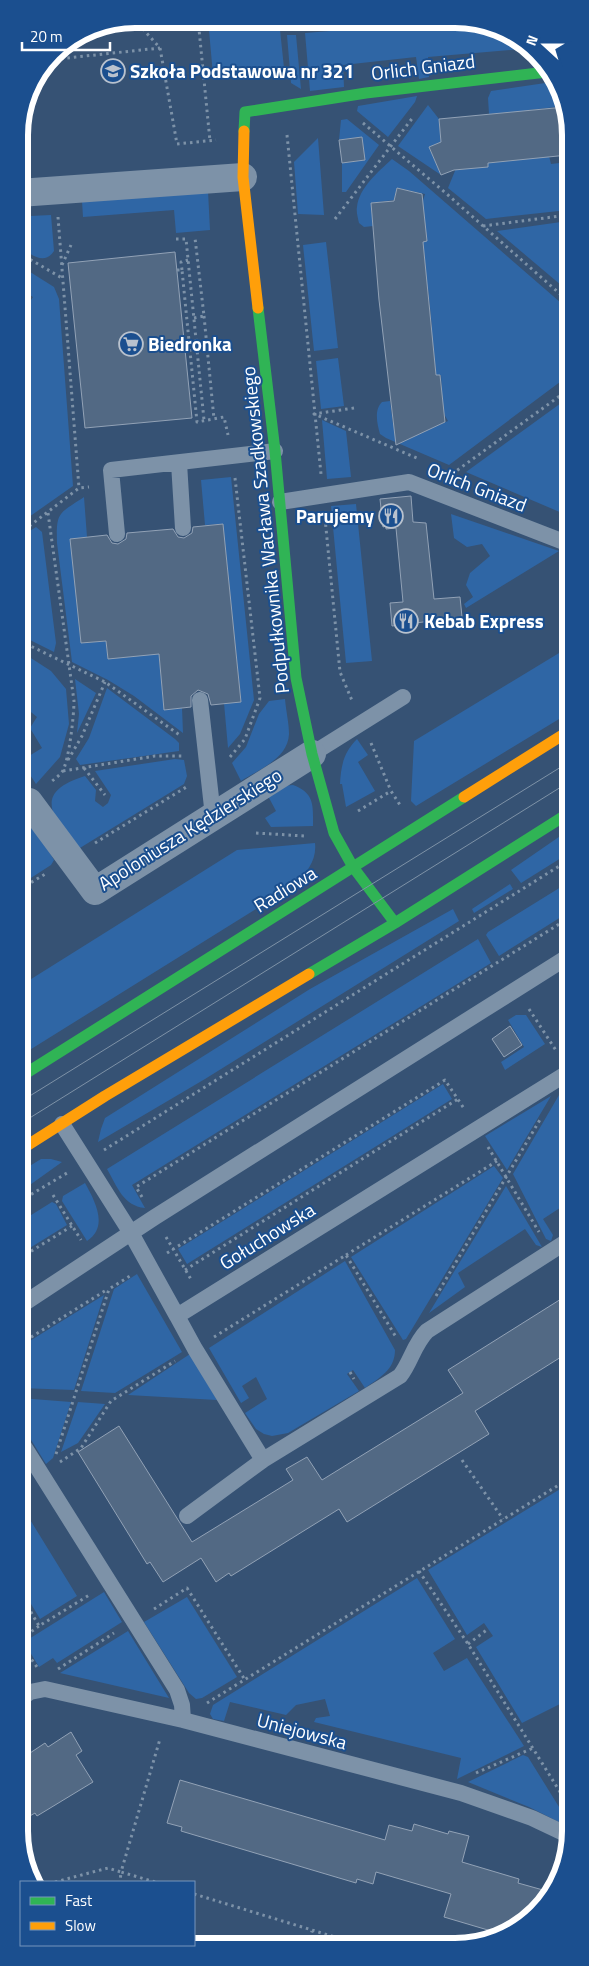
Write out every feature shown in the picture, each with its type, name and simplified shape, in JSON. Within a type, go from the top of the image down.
[{"type":"street","name":"Orlich Gniazd","points":[[245,112],[333,98],[541,73]]},
{"type":"street","name":"Podpułkownika Wacława Szadkowskiego","points":[[245,112],[242,178],[275,451],[296,678],[312,754],[334,833],[352,867],[395,923]]},
{"type":"street","points":[[28,192],[242,178]]},
{"type":"street","name":"Radiowa","points":[[28,1072],[562,736]]},
{"type":"street","name":"Apoloniusza Kędzierskiego","points":[[28,809],[70,858],[88,895],[312,754]]},
{"type":"street","points":[[28,1145],[105,1096],[395,923],[562,818]]},
{"type":"lane","points":[[118,534],[111,470],[275,451]]},
{"type":"lane","points":[[179,463],[183,528]]},
{"type":"lane","name":"Orlich Gniazd","points":[[280,502],[409,482],[562,541]]},
{"type":"lane","points":[[312,754],[403,697]]},
{"type":"lane","points":[[200,700],[212,816]]},
{"type":"lane","points":[[28,1301],[131,1233],[562,961]]},
{"type":"lane","name":"Gołuchowska","points":[[177,1316],[561,1077]]},
{"type":"lane","points":[[62,1124],[131,1233],[195,1349],[263,1460]]},
{"type":"lane","points":[[187,1516],[263,1460],[400,1376],[417,1342],[427,1331],[561,1245]]},
{"type":"lane","points":[[28,1449],[47,1472],[109,1583],[177,1690],[182,1705],[181,1720]]},
{"type":"lane","points":[[28,1693],[45,1689]]},
{"type":"lane","name":"Uniejowska","points":[[45,1689],[181,1720],[461,1793],[532,1818],[561,1832]]},
{"type":"path","points":[[199,28],[210,141]]},
{"type":"path","points":[[59,59],[160,48]]},
{"type":"path","points":[[335,219],[438,85]]},
{"type":"path","points":[[333,98],[562,296]]},
{"type":"path","points":[[56,190],[79,488]]},
{"type":"path","points":[[483,226],[562,216]]},
{"type":"path","points":[[195,238],[214,419]]},
{"type":"path","points":[[176,239],[186,239],[204,420]]},
{"type":"path","points":[[62,266],[71,245]]},
{"type":"path","points":[[28,259],[63,278]]},
{"type":"path","points":[[188,260],[181,262],[180,270],[197,422],[224,417],[232,456],[260,698],[245,739],[226,760]]},
{"type":"path","points":[[194,318],[204,316]]},
{"type":"path","points":[[452,474],[562,394]]},
{"type":"path","points":[[48,513],[74,701],[74,723],[68,744],[66,762]]},
{"type":"path","points":[[28,645],[105,682],[186,740]]},
{"type":"path","points":[[28,802],[62,771],[86,728],[105,682]]},
{"type":"path","points":[[62,771],[155,756],[189,756]]},
{"type":"path","points":[[84,768],[104,795]]},
{"type":"path","points":[[28,885],[192,784]]},
{"type":"path","points":[[28,1197],[562,865]]},
{"type":"path","points":[[516,990],[558,1054]]},
{"type":"path","points":[[28,1339],[445,1080],[507,1177],[550,1252]]},
{"type":"path","points":[[427,1331],[421,1321],[558,1091],[561,1081]]},
{"type":"path","points":[[185,1270],[458,1099]]},
{"type":"path","points":[[47,1472],[80,1448],[111,1401],[497,1161]]},
{"type":"path","points":[[53,1195],[92,1258]]},
{"type":"path","points":[[28,1253],[72,1226]]},
{"type":"path","points":[[346,1255],[401,1346],[413,1353]]},
{"type":"path","points":[[47,1472],[109,1289]]},
{"type":"path","points":[[462,1460],[503,1519]]},
{"type":"path","points":[[120,1881],[121,1872],[181,1720],[561,1483]]},
{"type":"path","points":[[419,1571],[468,1644],[561,1793]]},
{"type":"path","points":[[28,1635],[39,1626],[109,1583]]},
{"type":"path","points":[[45,1689],[49,1674],[187,1588],[245,1680]]},
{"type":"path","points":[[28,1607],[39,1626]]},
{"type":"path","points":[[468,1644],[488,1630]]},
{"type":"path","points":[[461,1793],[467,1776],[533,1748]]},
{"type":"path","points":[[59,1881],[108,1868],[152,1881]]},
{"type":"path","points":[[195,1894],[336,1938]]},
{"type":"path","points":[[310,1938],[312,1931]]},
{"type":"shaded area","points":[[209,28],[280,28],[284,68],[213,75]]},
{"type":"shaded area","points":[[368,28],[462,28],[482,31],[496,36],[519,49],[428,57],[429,77],[419,79],[416,57],[343,65],[344,87],[310,91],[305,33]]},
{"type":"shaded area","points":[[287,35],[296,35],[301,89],[291,83]]},
{"type":"shaded area","points":[[548,83],[558,107],[529,110],[529,114],[515,116],[514,112],[489,114],[488,98],[491,91]]},
{"type":"shaded area","points":[[417,96],[415,102],[388,137],[357,111],[358,106]]},
{"type":"shaded area","points":[[428,105],[439,119],[441,142],[429,147],[441,175],[398,146]]},
{"type":"shaded area","points":[[347,119],[379,145],[346,192],[342,192],[342,163],[365,160],[362,137],[339,140],[341,120]]},
{"type":"shaded area","points":[[318,138],[324,215],[298,214],[294,162]]},
{"type":"shaded area","points":[[549,156],[551,164],[562,163],[562,211],[486,219],[448,188],[457,166],[488,167],[488,163]]},
{"type":"shaded area","points":[[392,159],[409,171],[562,304],[562,381],[449,465],[380,434],[377,413],[382,402],[390,401],[393,424],[417,422],[422,432],[448,421],[440,407],[441,375],[436,375],[433,344],[430,344],[429,328],[432,327],[428,288],[424,288],[426,273],[423,242],[427,241],[425,225],[420,210],[425,194],[397,188],[394,200],[371,203],[373,226],[364,227],[359,223],[357,211],[361,193]]},
{"type":"shaded area","points":[[208,191],[210,230],[176,233],[174,210],[83,217],[82,201]]},
{"type":"shaded area","points":[[51,215],[54,251],[46,258],[37,257],[28,252],[28,219],[30,216]]},
{"type":"shaded area","points":[[562,222],[562,286],[497,231]]},
{"type":"shaded area","points":[[326,242],[338,348],[314,351],[303,245]]},
{"type":"shaded area","points":[[28,271],[54,287],[59,299],[73,486],[28,518],[28,304],[33,297],[28,294]]},
{"type":"shaded area","points":[[338,358],[344,406],[321,409],[316,361]]},
{"type":"shaded area","points":[[562,402],[562,513],[466,472]]},
{"type":"shaded area","points":[[322,420],[346,431],[351,477],[327,479]]},
{"type":"shaded area","points":[[231,477],[254,700],[240,734],[228,748],[224,703],[241,701],[223,524],[205,525],[201,480]]},
{"type":"shaded area","points":[[84,497],[87,537],[71,539],[81,643],[106,641],[108,659],[135,656],[157,635],[164,709],[182,708],[183,733],[134,696],[108,680],[72,662],[57,543],[57,525],[61,514]]},
{"type":"shaded area","points":[[356,504],[372,661],[346,663],[331,506]]},
{"type":"shaded area","points":[[451,514],[559,551],[466,608],[464,604],[473,597],[466,585],[470,573],[490,556],[482,544],[467,547],[454,538]]},
{"type":"shaded area","points":[[36,527],[42,532],[56,643],[54,652],[28,639],[28,532]]},
{"type":"shaded area","points":[[562,651],[562,717],[416,806],[411,801],[414,741]]},
{"type":"shaded area","points":[[28,656],[51,671],[66,689],[69,724],[60,757],[36,784],[28,772],[28,757],[42,748],[30,728],[37,717],[28,710]]},
{"type":"shaded area","points":[[75,679],[96,693],[77,733],[79,714]]},
{"type":"shaded area","points":[[107,688],[175,739],[179,743],[179,751],[80,765],[76,759],[89,738]]},
{"type":"shaded area","points":[[285,699],[289,726],[287,743],[278,757],[271,763],[241,781],[232,763],[246,747],[259,714],[269,701]]},
{"type":"shaded area","points":[[357,739],[368,755],[358,762],[375,791],[346,807],[342,784],[340,784],[341,771],[346,754]]},
{"type":"shaded area","points":[[175,759],[184,760],[187,776],[184,784],[75,851],[60,827],[52,807],[53,798],[58,790],[68,783],[85,776],[96,790],[95,801],[103,807],[108,803],[111,795],[95,771]]},
{"type":"shaded area","points":[[293,785],[309,796],[312,806],[313,826],[271,827],[265,818],[276,811],[268,796],[282,786]]},
{"type":"shaded area","points":[[34,826],[54,860],[51,865],[28,880],[28,830]]},
{"type":"shaded area","points":[[562,835],[562,858],[521,883],[511,870]]},
{"type":"shaded area","points":[[315,843],[313,860],[296,884],[28,1051],[28,981],[237,850]]},
{"type":"shaded area","points":[[510,884],[513,889],[474,913],[472,909]]},
{"type":"shaded area","points":[[562,887],[562,917],[499,956],[486,935]]},
{"type":"shaded area","points":[[453,909],[459,921],[205,1079],[98,1142],[105,1118],[310,989]]},
{"type":"shaded area","points":[[478,939],[491,963],[132,1185],[145,1208],[131,1203],[122,1194],[107,1169]]},
{"type":"shaded area","points":[[516,1015],[526,1015],[545,1044],[505,1070],[501,1062],[524,1047],[508,1020]]},
{"type":"shaded area","points":[[443,1084],[452,1099],[187,1264],[178,1249]]},
{"type":"shaded area","points":[[559,1095],[561,1095],[561,1207],[543,1219],[553,1235],[551,1241],[546,1239],[513,1174]]},
{"type":"shaded area","points":[[551,1096],[507,1170],[485,1136]]},
{"type":"shaded area","points":[[41,1159],[62,1162],[28,1186],[28,1167]]},
{"type":"shaded area","points":[[494,1166],[503,1178],[406,1339],[403,1340],[351,1257]]},
{"type":"shaded area","points":[[85,1183],[96,1206],[99,1221],[94,1235],[87,1241],[62,1201],[63,1196]]},
{"type":"shaded area","points":[[506,1186],[542,1247],[536,1245],[525,1229],[458,1273],[465,1287],[429,1313]]},
{"type":"shaded area","points":[[52,1202],[56,1204],[67,1225],[28,1249],[28,1217]]},
{"type":"shaded area","points":[[345,1261],[395,1350],[392,1363],[381,1377],[365,1388],[353,1370],[347,1374],[359,1391],[288,1433],[272,1436],[264,1434],[256,1429],[245,1413],[267,1399],[256,1377],[242,1386],[249,1398],[241,1403],[209,1348]]},
{"type":"shaded area","points":[[137,1274],[182,1352],[115,1393],[81,1391],[114,1289]]},
{"type":"shaded area","points":[[104,1295],[74,1390],[28,1388],[28,1342]]},
{"type":"shaded area","points":[[190,1354],[217,1400],[128,1395]]},
{"type":"shaded area","points":[[28,1399],[71,1402],[53,1458],[46,1464],[28,1435]]},
{"type":"shaded area","points":[[78,1402],[105,1404],[78,1443],[61,1452]]},
{"type":"shaded area","points":[[561,1488],[561,1703],[522,1723],[476,1647],[493,1636],[484,1623],[467,1635],[428,1570]]},
{"type":"shaded area","points":[[28,1516],[77,1596],[40,1619],[28,1599]]},
{"type":"shaded area","points":[[417,1578],[455,1639],[433,1653],[444,1671],[467,1658],[524,1746],[457,1779],[461,1758],[314,1722],[316,1718],[330,1716],[325,1699],[296,1705],[286,1715],[230,1702],[224,1721],[213,1719],[210,1714],[213,1705]]},
{"type":"shaded area","points":[[104,1592],[122,1622],[57,1663],[53,1658],[39,1667],[28,1649],[28,1640]]},
{"type":"shaded area","points":[[187,1597],[237,1677],[202,1698],[196,1699],[189,1693],[144,1622]]},
{"type":"shaded area","points":[[128,1631],[169,1698],[60,1673]]},
{"type":"shaded area","points":[[523,1755],[528,1757],[561,1810],[561,1823],[529,1807],[468,1782]]},
{"type":"building","points":[[558,108],[561,120],[562,156],[488,163],[488,167],[454,170],[441,175],[429,147],[441,142],[439,119]]},
{"type":"building","points":[[362,137],[365,160],[342,163],[339,140]]},
{"type":"building","points":[[397,188],[422,194],[427,241],[423,242],[436,375],[440,375],[445,422],[396,445],[379,300],[371,203],[394,201]]},
{"type":"building","name":"Biedronka","points":[[175,252],[192,418],[85,428],[68,263]]},
{"type":"building","points":[[411,496],[413,522],[426,523],[434,599],[460,597],[462,617],[392,626],[390,603],[403,602],[396,528],[386,529],[386,526],[383,527],[380,499]]},
{"type":"building","points":[[223,524],[241,702],[211,705],[208,694],[198,690],[191,696],[191,707],[164,710],[159,654],[108,659],[106,641],[81,643],[70,539],[107,535],[112,543],[118,544],[126,539],[127,533],[173,529],[178,537],[184,538],[192,533],[193,527]]},
{"type":"building","points":[[510,1026],[522,1045],[504,1057],[492,1039]]},
{"type":"building","points":[[561,1299],[561,1357],[475,1411],[489,1434],[347,1522],[339,1509],[231,1576],[229,1573],[216,1582],[201,1558],[163,1582],[150,1562],[147,1564],[78,1452],[119,1426],[192,1542],[293,1480],[286,1469],[307,1457],[322,1480],[463,1393],[448,1370]]},
{"type":"building","points":[[71,1732],[82,1751],[76,1755],[93,1782],[37,1816],[35,1813],[28,1817],[28,1754],[45,1743],[48,1747]]},
{"type":"building","points":[[180,1780],[385,1840],[389,1825],[412,1831],[414,1824],[448,1834],[449,1831],[469,1836],[462,1862],[519,1879],[518,1883],[543,1890],[525,1912],[514,1921],[493,1931],[444,1917],[451,1894],[376,1872],[373,1884],[357,1879],[356,1883],[181,1831],[182,1827],[167,1823]]},
{"type":"tram line","points":[[28,1097],[562,767]]},
{"type":"tram line","points":[[28,1119],[562,787]]},
{"type":"traffic: fast","points":[[244,131],[245,112],[366,93],[541,73]]},
{"type":"traffic: fast","points":[[258,308],[275,451],[296,678],[312,754],[334,833],[353,867],[395,923]]},
{"type":"traffic: fast","points":[[28,1072],[464,797]]},
{"type":"traffic: fast","points":[[309,974],[395,923],[562,818]]},
{"type":"traffic: slow","points":[[244,131],[243,177],[258,308]]},
{"type":"traffic: slow","points":[[464,797],[562,736]]},
{"type":"traffic: slow","points":[[28,1145],[105,1096],[309,974]]},
{"type":"place","name":"Szkoła Podstawowa nr 321","points":[[113,71]]},
{"type":"place","name":"Biedronka","points":[[131,344]]},
{"type":"place","name":"Parujemy","points":[[391,516]]},
{"type":"place","name":"Kebab Express","points":[[406,621]]}]
